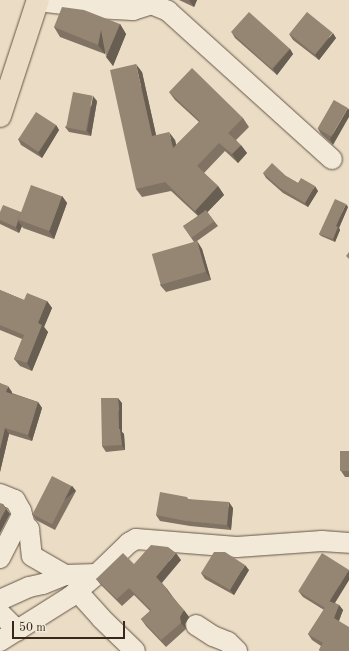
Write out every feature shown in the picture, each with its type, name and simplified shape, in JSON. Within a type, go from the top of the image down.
[{"type":"main road","points":[[0,116],[38,1]]},
{"type":"street","points":[[38,1],[95,8],[126,9],[151,4],[168,11],[332,159]]},
{"type":"street","points":[[0,494],[15,500],[22,514],[25,525],[29,529],[32,556],[65,576]]},
{"type":"street","points":[[0,558],[22,514]]},
{"type":"street","points":[[0,641],[18,631],[77,591],[129,543],[136,539],[237,547],[322,541],[349,543]]},
{"type":"street","points":[[0,600],[29,587],[43,584],[65,576],[97,574]]},
{"type":"street","points":[[77,591],[101,618],[135,651]]},
{"type":"street","points":[[0,613],[18,631]]},
{"type":"street","points":[[196,625],[213,636],[228,642],[237,651]]},
{"type":"building","points":[[62,7],[84,10],[120,24],[106,57],[101,30],[98,45],[54,27]]},
{"type":"building","points":[[249,12],[290,49],[272,69],[231,32]]},
{"type":"building","points":[[307,12],[333,33],[315,55],[289,34]]},
{"type":"building","points":[[136,64],[152,136],[169,132],[173,148],[200,121],[169,92],[192,68],[243,118],[228,133],[241,145],[232,154],[219,143],[197,166],[218,186],[195,211],[165,182],[136,189],[110,70]]},
{"type":"building","points":[[73,92],[93,96],[86,131],[66,127]]},
{"type":"building","points":[[334,100],[348,108],[331,137],[318,129]]},
{"type":"building","points":[[36,112],[56,125],[39,152],[19,139]]},
{"type":"building","points":[[272,163],[286,176],[298,183],[301,178],[315,186],[305,203],[280,188],[263,173]]},
{"type":"building","points":[[31,185],[62,196],[49,231],[18,220]]},
{"type":"building","points":[[335,199],[346,204],[336,226],[338,227],[333,239],[319,234]]},
{"type":"building","points":[[3,205],[21,212],[16,227],[0,220],[0,212]]},
{"type":"building","points":[[206,210],[214,221],[192,238],[183,226]]},
{"type":"building","points":[[197,241],[206,272],[161,285],[152,254]]},
{"type":"building","points":[[349,252],[349,259],[346,256]]},
{"type":"building","points":[[0,290],[24,300],[27,293],[47,301],[38,323],[42,325],[27,363],[14,359],[24,335],[0,325]]},
{"type":"building","points":[[0,383],[8,386],[6,392],[38,402],[28,435],[5,428],[0,449]]},
{"type":"building","points":[[101,398],[118,398],[119,429],[122,445],[102,446]]},
{"type":"building","points":[[340,451],[349,451],[349,471],[340,471]]},
{"type":"building","points":[[52,476],[72,486],[52,524],[32,514]]},
{"type":"building","points":[[160,492],[187,497],[187,499],[229,502],[227,525],[186,521],[156,515]]},
{"type":"building","points":[[0,503],[3,504],[6,509],[0,520]]},
{"type":"building","points":[[151,545],[168,547],[176,553],[156,577],[184,610],[180,617],[181,623],[161,640],[141,619],[151,610],[129,588],[117,599],[96,579],[123,553],[134,564]]},
{"type":"building","points":[[214,552],[225,552],[245,565],[230,590],[201,573]]},
{"type":"building","points":[[322,553],[349,570],[325,608],[298,591]]},
{"type":"building","points":[[329,601],[339,605],[334,618],[349,627],[349,651],[321,651],[319,650],[323,643],[308,634]]}]
